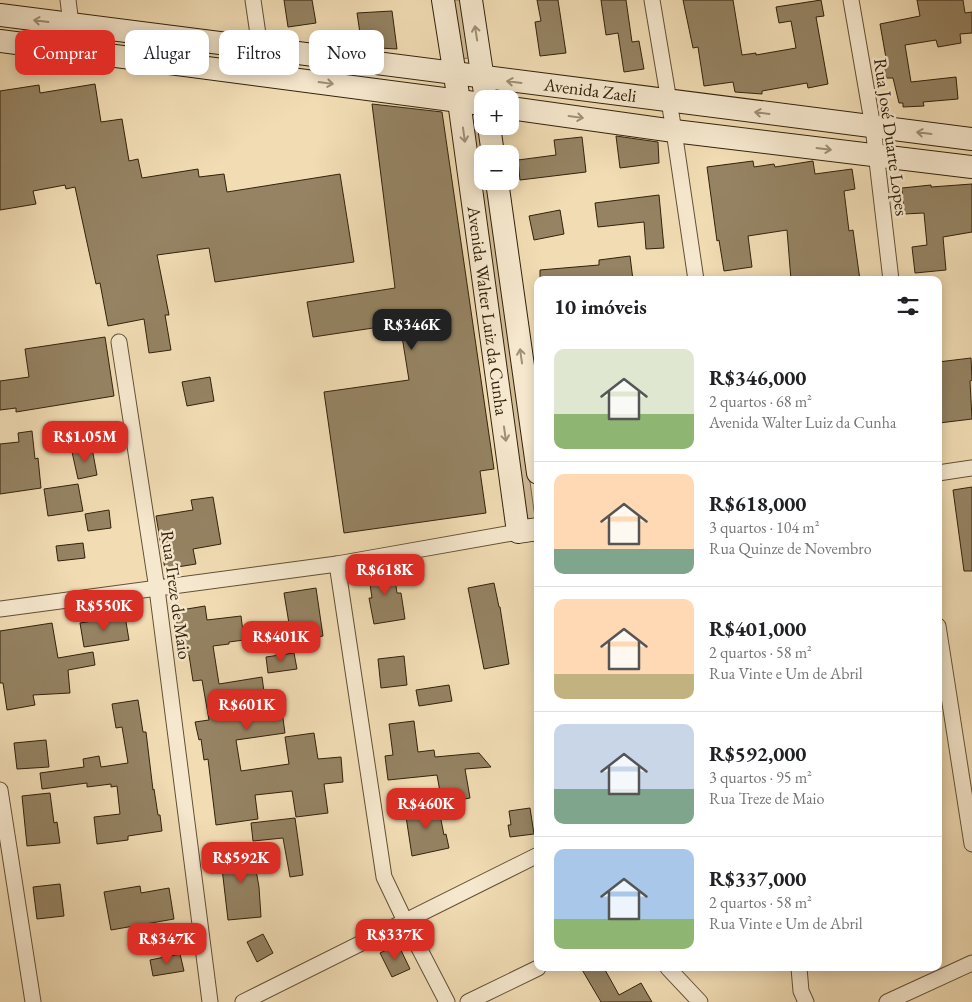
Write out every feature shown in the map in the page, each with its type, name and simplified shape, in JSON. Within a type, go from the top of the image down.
[{"type":"street","points":[[68,0],[71,30]]},
{"type":"street","points":[[253,0],[257,30]]},
{"type":"street","name":"Avenida Walter Luiz da Cunha","points":[[443,0],[528,531]]},
{"type":"street","points":[[471,0],[485,88]]},
{"type":"street","points":[[652,0],[670,101],[695,276]]},
{"type":"street","name":"Rua José Duarte Lopes","points":[[851,0],[873,127],[891,276]]},
{"type":"street","name":"Avenida Zaeli","points":[[0,16],[219,43]]},
{"type":"street","points":[[0,41],[15,43]]},
{"type":"street","name":"Avenida Zaeli","points":[[299,53],[455,74],[485,88],[670,101],[972,140]]},
{"type":"street","points":[[115,56],[219,69]]},
{"type":"street","points":[[268,75],[474,103]]},
{"type":"street","name":"Avenida Zaeli","points":[[519,109],[674,131],[972,167]]},
{"type":"street","name":"Avenida Walter Luiz da Cunha","points":[[498,190],[534,445]]},
{"type":"street","name":"Rua Treze de Maio","points":[[119,342],[157,590],[210,1002]]},
{"type":"street","points":[[942,472],[972,468]]},
{"type":"street","points":[[0,609],[157,590],[337,564],[528,531]]},
{"type":"street","points":[[337,564],[384,877],[405,922],[447,1002]]},
{"type":"street","points":[[942,652],[972,844]]},
{"type":"street","points":[[0,790],[33,1002]]},
{"type":"street","points":[[243,1002],[534,857]]},
{"type":"street","points":[[887,1002],[972,963]]},
{"type":"street","points":[[468,1002],[534,970]]},
{"type":"street","points":[[671,971],[696,1001]]},
{"type":"street","points":[[800,971],[801,991],[806,1002]]},
{"type":"shaded area","points":[[451,0],[460,0],[469,58],[459,59]]},
{"type":"shaded area","points":[[470,123],[474,123],[474,135],[481,135],[481,145],[474,145],[474,151]]},
{"type":"shaded area","points":[[479,190],[490,190],[534,511],[534,518],[526,520]]},
{"type":"building","points":[[284,0],[312,0],[316,23],[288,27]]},
{"type":"building","points":[[537,0],[558,0],[566,53],[540,56],[535,22],[541,21]]},
{"type":"building","points":[[601,0],[626,0],[632,42],[639,41],[644,69],[624,72],[618,33],[606,35]]},
{"type":"building","points":[[683,0],[733,0],[742,55],[756,53],[756,55],[796,48],[791,21],[779,23],[776,7],[821,0],[824,16],[816,17],[828,84],[808,88],[807,83],[762,91],[762,94],[735,92],[733,82],[704,86],[698,47],[693,48]]},
{"type":"building","points":[[917,0],[963,0],[965,13],[972,12],[972,33],[960,34],[961,43],[938,47],[936,40],[905,45],[911,82],[956,77],[958,99],[923,102],[924,106],[903,107],[903,103],[899,103],[893,78],[886,78],[883,58],[886,58],[880,24],[920,16]]},
{"type":"building","points":[[392,11],[397,49],[384,48],[384,30],[360,30],[357,13]]},
{"type":"building","points":[[95,84],[101,122],[122,119],[129,161],[138,159],[142,178],[198,169],[199,177],[224,174],[227,192],[340,174],[354,262],[215,282],[209,248],[157,255],[169,315],[165,315],[171,350],[149,353],[144,319],[108,326],[100,283],[96,284],[75,187],[66,189],[65,185],[33,191],[36,204],[0,210],[0,91],[39,85],[40,93]]},
{"type":"building","points":[[372,104],[442,112],[494,469],[480,471],[486,513],[344,533],[324,392],[409,380],[400,324],[313,337],[307,302],[395,288]]},
{"type":"building","points":[[616,136],[658,142],[659,163],[620,168]]},
{"type":"building","points":[[582,137],[586,172],[520,180],[519,160],[556,155],[554,140]]},
{"type":"building","points":[[753,161],[754,167],[774,164],[775,167],[813,161],[815,174],[852,169],[855,189],[844,191],[849,231],[853,230],[859,276],[791,276],[787,230],[748,236],[752,267],[724,271],[719,240],[717,241],[707,167]]},
{"type":"building","points":[[972,184],[972,232],[943,237],[946,270],[915,273],[912,247],[927,245],[924,213],[904,214],[902,188]]},
{"type":"building","points":[[659,195],[664,248],[646,249],[644,222],[598,227],[595,203]]},
{"type":"building","points":[[560,210],[564,234],[534,240],[529,216]]},
{"type":"building","points":[[630,256],[632,276],[540,276],[540,270],[599,265],[599,260]]},
{"type":"building","points":[[105,337],[114,396],[16,412],[16,408],[0,410],[0,381],[29,377],[25,349]]},
{"type":"building","points":[[971,358],[972,419],[942,423],[942,362]]},
{"type":"building","points":[[210,377],[214,401],[187,406],[182,382]]},
{"type":"building","points":[[32,431],[35,459],[38,458],[41,488],[0,494],[0,444],[19,442],[18,433]]},
{"type":"building","points":[[92,448],[97,475],[78,479],[72,452]]},
{"type":"building","points":[[78,484],[83,511],[48,516],[44,489]]},
{"type":"building","points":[[972,487],[972,571],[964,571],[953,490]]},
{"type":"building","points":[[213,497],[221,544],[193,549],[196,564],[165,569],[156,516],[193,510],[191,500]]},
{"type":"building","points":[[109,510],[111,528],[88,531],[85,514]]},
{"type":"building","points":[[83,543],[85,558],[58,561],[56,546]]},
{"type":"building","points":[[393,566],[397,593],[401,593],[405,619],[374,624],[369,598],[372,598],[368,570]]},
{"type":"building","points":[[494,583],[500,607],[509,664],[484,669],[468,588]]},
{"type":"building","points":[[316,588],[323,636],[292,642],[284,593]]},
{"type":"building","points":[[205,606],[207,620],[241,616],[244,640],[213,646],[219,684],[262,677],[266,706],[281,704],[285,733],[236,740],[241,771],[289,764],[285,737],[314,733],[318,759],[341,757],[343,782],[324,784],[328,813],[296,817],[292,791],[255,795],[258,819],[216,825],[208,759],[204,760],[201,739],[199,740],[195,722],[209,720],[202,680],[193,681],[189,655],[180,657],[175,611]]},
{"type":"building","points":[[125,616],[129,640],[84,647],[80,623]]},
{"type":"building","points":[[52,623],[58,658],[93,652],[95,665],[68,670],[70,693],[33,695],[35,705],[7,710],[3,683],[0,683],[0,631]]},
{"type":"building","points":[[294,653],[297,669],[268,673],[266,657]]},
{"type":"building","points":[[404,656],[407,685],[381,688],[378,659]]},
{"type":"building","points":[[449,685],[452,701],[419,706],[416,690]]},
{"type":"building","points":[[138,700],[143,732],[146,732],[153,790],[162,831],[128,836],[128,840],[97,844],[94,817],[120,814],[117,786],[111,787],[111,784],[87,787],[87,783],[42,789],[40,773],[84,767],[83,759],[99,756],[101,767],[128,763],[122,727],[116,728],[112,704]]},
{"type":"building","points":[[414,721],[418,752],[434,750],[435,757],[479,753],[491,767],[465,769],[470,798],[442,803],[437,775],[388,780],[385,756],[393,755],[389,724]]},
{"type":"building","points":[[46,740],[49,767],[17,769],[14,743]]},
{"type":"building","points":[[50,793],[54,823],[57,822],[60,843],[27,846],[22,796]]},
{"type":"building","points":[[438,805],[444,835],[446,834],[449,848],[412,856],[405,810]]},
{"type":"building","points":[[530,808],[534,834],[510,837],[508,825],[511,825],[509,811]]},
{"type":"building","points":[[295,818],[303,875],[290,877],[283,838],[253,841],[251,823]]},
{"type":"building","points":[[252,847],[259,887],[261,917],[228,920],[220,851]]},
{"type":"building","points":[[60,884],[64,916],[37,919],[33,887]]},
{"type":"building","points":[[140,886],[141,893],[169,888],[174,919],[111,930],[104,892]]},
{"type":"building","points":[[263,934],[273,953],[257,962],[247,942]]},
{"type":"building","points":[[398,944],[410,969],[392,977],[380,953]]},
{"type":"building","points":[[180,954],[184,971],[153,976],[150,960]]},
{"type":"building","points":[[583,971],[606,971],[619,995],[641,983],[652,1002],[601,1002]]}]
